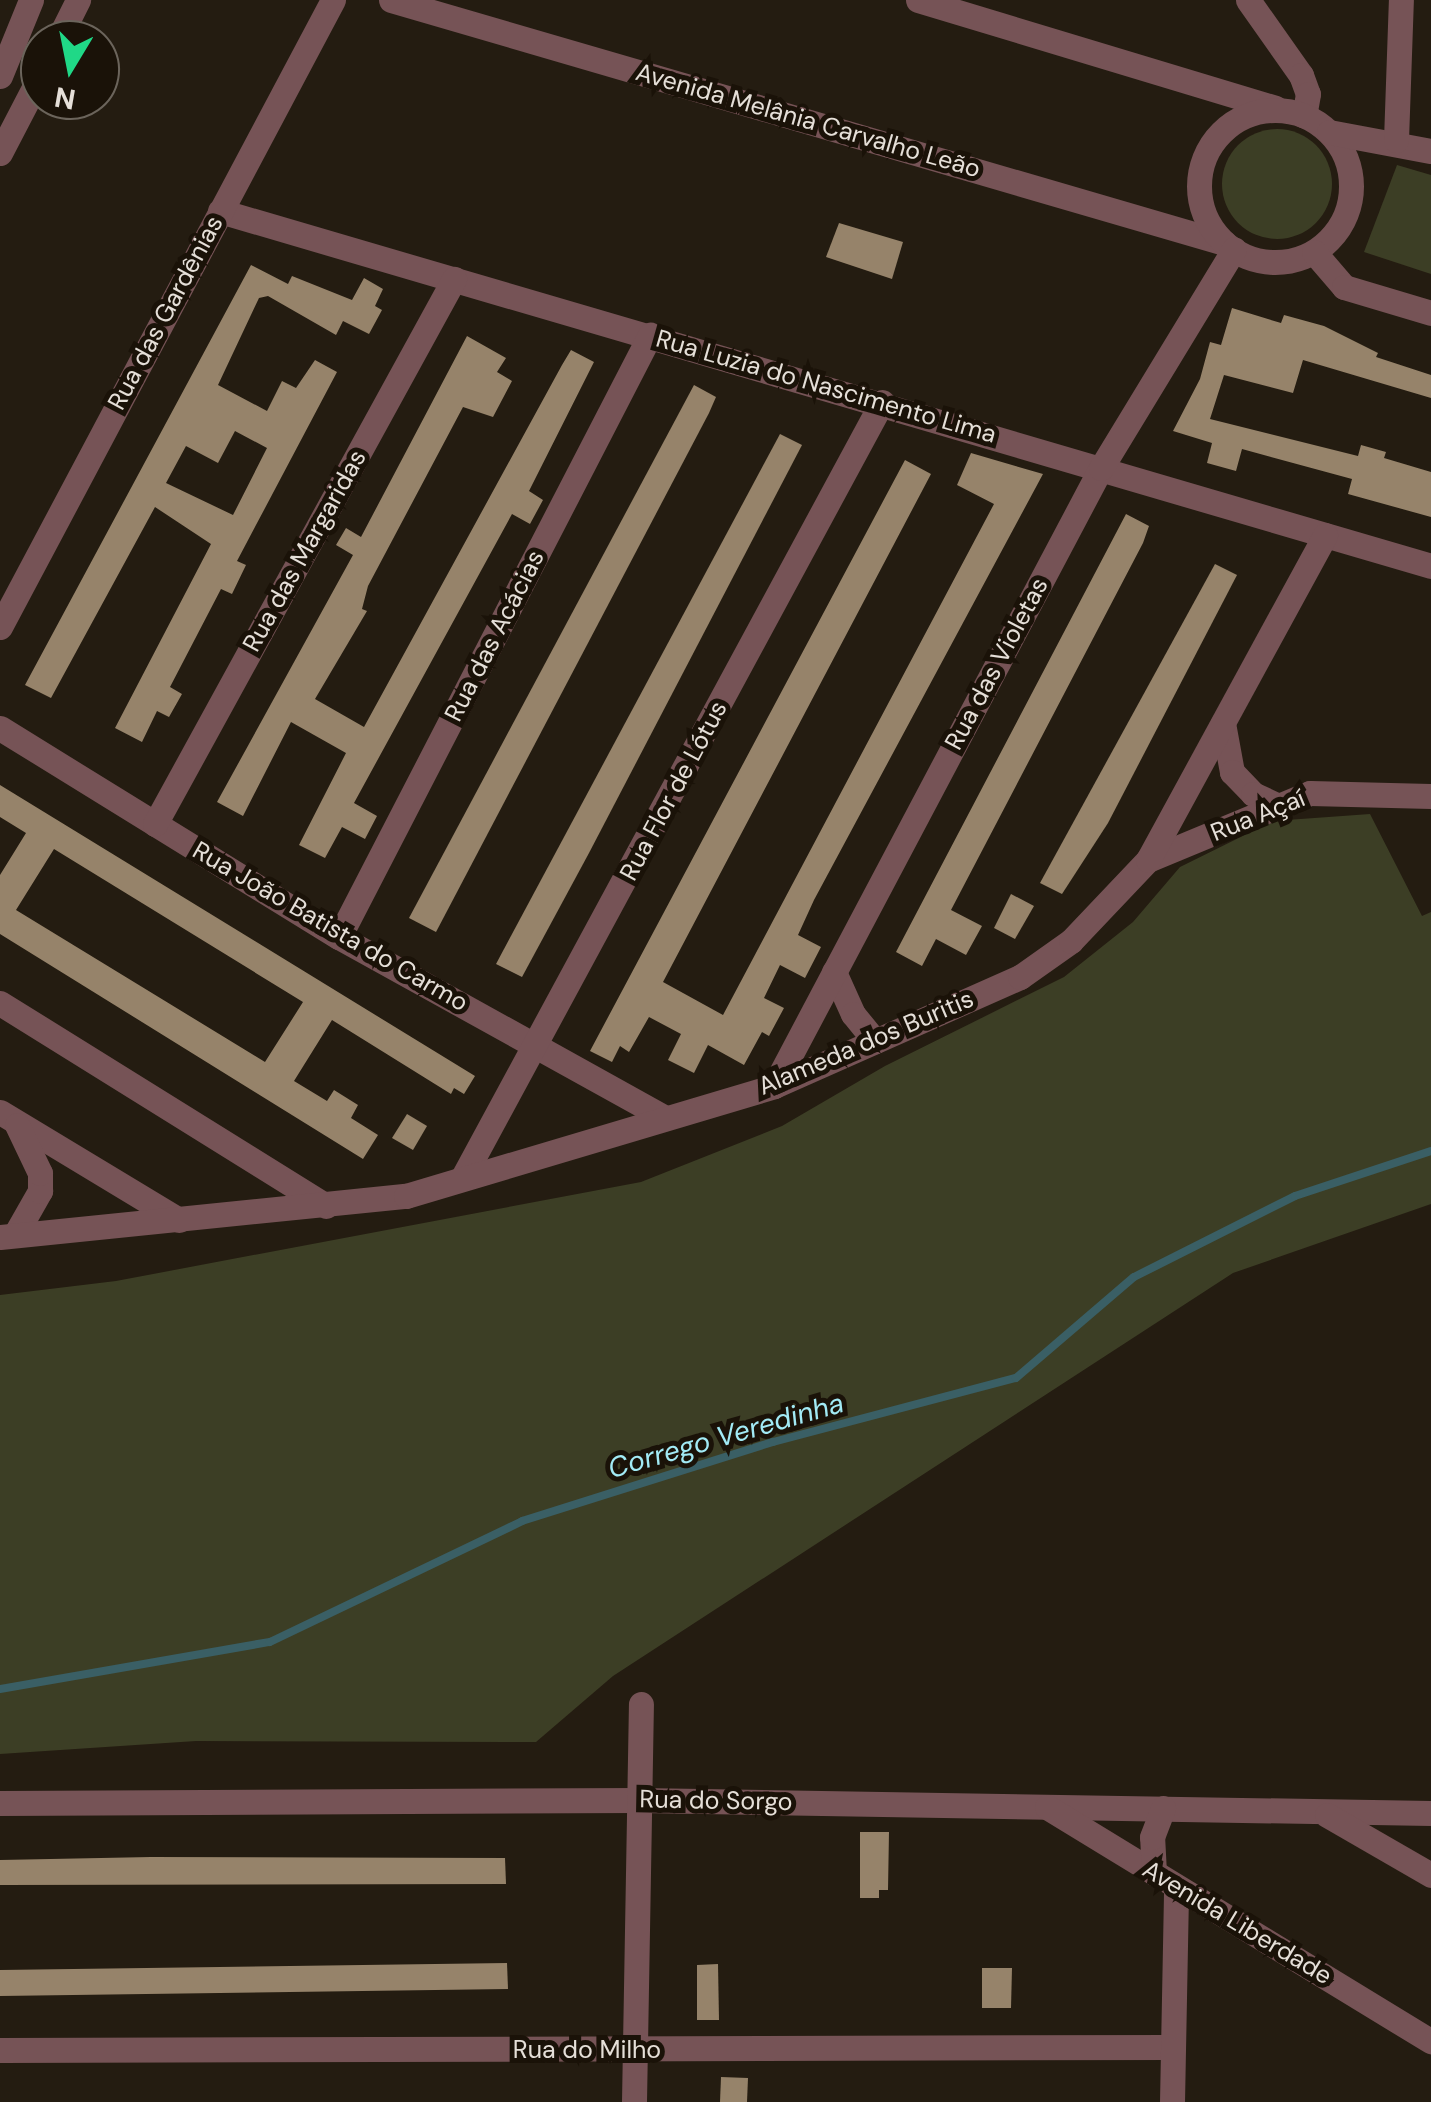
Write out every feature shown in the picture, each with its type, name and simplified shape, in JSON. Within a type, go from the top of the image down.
[{"type":"street","points":[[0,76],[32,0]]},
{"type":"street","name":"Rua das Gardênias","points":[[0,626],[334,0]]},
{"type":"street","name":"Avenida Melânia Carvalho Leão","points":[[392,0],[1229,246]]},
{"type":"street","points":[[918,0],[967,8],[1294,114],[1329,132],[1396,140],[1431,152]]},
{"type":"street","points":[[1248,0],[1301,74],[1308,94],[1294,114],[1238,120],[1206,155],[1200,202],[1229,246],[1268,262],[1314,252],[1338,228],[1351,196],[1350,173],[1329,132]]},
{"type":"street","points":[[1396,140],[1401,0]]},
{"type":"street","points":[[0,154],[20,115]]},
{"type":"street","name":"Rua Luzia do Nascimento Lima","points":[[220,211],[1431,566]]},
{"type":"street","name":"Rua das Violetas","points":[[774,1086],[1101,468],[1229,246]]},
{"type":"street","points":[[1314,252],[1344,287],[1431,313]]},
{"type":"street","name":"Rua das Margaridas","points":[[155,824],[454,279]]},
{"type":"street","name":"Rua das Acácias","points":[[339,937],[650,335]]},
{"type":"street","name":"Rua Flor de Lótus","points":[[463,1178],[882,402]]},
{"type":"street","name":"Alameda dos Buritis","points":[[8,1236],[406,1196],[774,1086],[1020,976],[1071,942],[1148,860],[1326,534]]},
{"type":"street","points":[[1223,723],[1232,772],[1253,794],[1279,806]]},
{"type":"street","name":"Rua João Batista do Carmo","points":[[0,728],[339,937],[666,1118]]},
{"type":"street","name":"Rua Açaí","points":[[1148,860],[1279,806],[1326,792],[1431,796]]},
{"type":"street","points":[[834,972],[853,1014],[874,1041]]},
{"type":"street","points":[[0,1003],[326,1206]]},
{"type":"street","points":[[7,1116],[179,1220]]},
{"type":"street","points":[[7,1116],[40,1173],[40,1191],[8,1236]]},
{"type":"street","points":[[634,2102],[642,1704]]},
{"type":"street","name":"Rua do Sorgo","points":[[0,1803],[639,1800],[1431,1813]]},
{"type":"street","name":"Avenida Liberdade","points":[[1043,1804],[1431,2041]]},
{"type":"street","points":[[1163,1808],[1152,1837],[1165,1880],[1174,2047],[1172,2102]]},
{"type":"street","points":[[1325,1814],[1431,1876]]},
{"type":"street","name":"Rua do Milho","points":[[0,2050],[1174,2047]]},
{"type":"green space","points":[[1277,129],[1298,134],[1316,145],[1327,163],[1332,184],[1327,205],[1316,223],[1298,234],[1277,239],[1256,234],[1238,223],[1227,205],[1222,184],[1227,163],[1238,145],[1256,134]]},
{"type":"green space","points":[[1397,165],[1431,175],[1431,274],[1364,252]]},
{"type":"green space","points":[[1370,814],[1422,916],[1431,912],[1431,1204],[1233,1273],[613,1676],[536,1742],[196,1741],[0,1754],[0,1295],[116,1281],[641,1182],[782,1126],[885,1066],[1064,977],[1133,922],[1180,867],[1273,821]]},
{"type":"building","points":[[839,223],[903,242],[892,279],[826,257]]},
{"type":"building","points":[[251,265],[288,284],[292,276],[352,300],[364,278],[383,289],[375,306],[382,310],[369,334],[343,321],[336,335],[268,296],[259,298],[218,385],[267,411],[282,381],[296,388],[315,360],[337,372],[237,561],[246,565],[232,594],[221,589],[170,687],[182,694],[169,717],[157,711],[142,742],[115,728],[211,544],[155,507],[51,698],[25,685]],"holes":[[[235,431],[267,448],[233,515],[166,483],[186,446],[218,463]]]},
{"type":"building","points":[[1232,308],[1281,323],[1284,315],[1324,326],[1378,353],[1376,357],[1431,375],[1431,398],[1303,360],[1293,393],[1224,375],[1210,419],[1358,456],[1361,445],[1386,452],[1384,458],[1431,472],[1431,517],[1348,494],[1352,479],[1242,449],[1236,471],[1207,463],[1212,443],[1173,431],[1200,379],[1210,342],[1221,345]]},
{"type":"building","points":[[467,336],[506,358],[497,372],[512,381],[493,417],[463,407],[368,586],[362,609],[367,611],[315,699],[364,727],[571,350],[594,362],[529,491],[543,500],[530,524],[512,514],[354,803],[377,816],[365,839],[342,827],[325,858],[299,845],[346,753],[291,722],[243,816],[217,802],[353,555],[336,545],[346,528],[361,537]]},
{"type":"building","points":[[694,385],[716,397],[709,413],[436,932],[409,918]]},
{"type":"building","points":[[780,434],[802,445],[589,853],[522,977],[496,964]]},
{"type":"building","points":[[971,453],[1043,474],[814,900],[798,935],[821,947],[805,978],[780,965],[764,998],[784,1008],[769,1036],[762,1032],[744,1065],[708,1045],[694,1073],[668,1060],[681,1034],[649,1017],[629,1052],[620,1046],[612,1062],[590,1051],[905,460],[931,474],[663,982],[723,1015],[994,504],[957,485]]},
{"type":"building","points":[[1126,514],[1149,526],[1143,543],[951,910],[982,926],[966,955],[936,939],[922,966],[896,952]]},
{"type":"building","points":[[1215,564],[1237,575],[1108,823],[1062,894],[1040,883]]},
{"type":"building","points":[[0,785],[475,1076],[464,1094],[454,1088],[451,1094],[332,1020],[294,1081],[327,1101],[334,1090],[358,1105],[351,1118],[378,1135],[363,1159],[0,934],[0,875],[26,833],[0,817]],"holes":[[[54,849],[303,1002],[265,1062],[16,910]]]},
{"type":"building","points":[[1011,894],[1034,906],[1015,939],[994,928]]},
{"type":"building","points":[[407,1114],[427,1126],[413,1150],[392,1138]]},
{"type":"building","points":[[860,1832],[889,1832],[888,1890],[879,1890],[879,1898],[860,1898]]},
{"type":"building","points":[[505,1858],[506,1884],[0,1885],[0,1860]]},
{"type":"building","points":[[507,1963],[508,1989],[0,1996],[0,1970]]},
{"type":"building","points":[[718,1964],[719,2020],[697,2020],[697,1965]]},
{"type":"building","points":[[982,1968],[1012,1968],[1011,2008],[982,2008]]},
{"type":"building","points":[[721,2077],[748,2078],[747,2102],[720,2102]]},
{"type":"waterway","name":"Corrego Veredinha","points":[[0,1689],[270,1642],[522,1521],[773,1442],[1016,1378],[1134,1277],[1295,1196],[1431,1151]]}]
